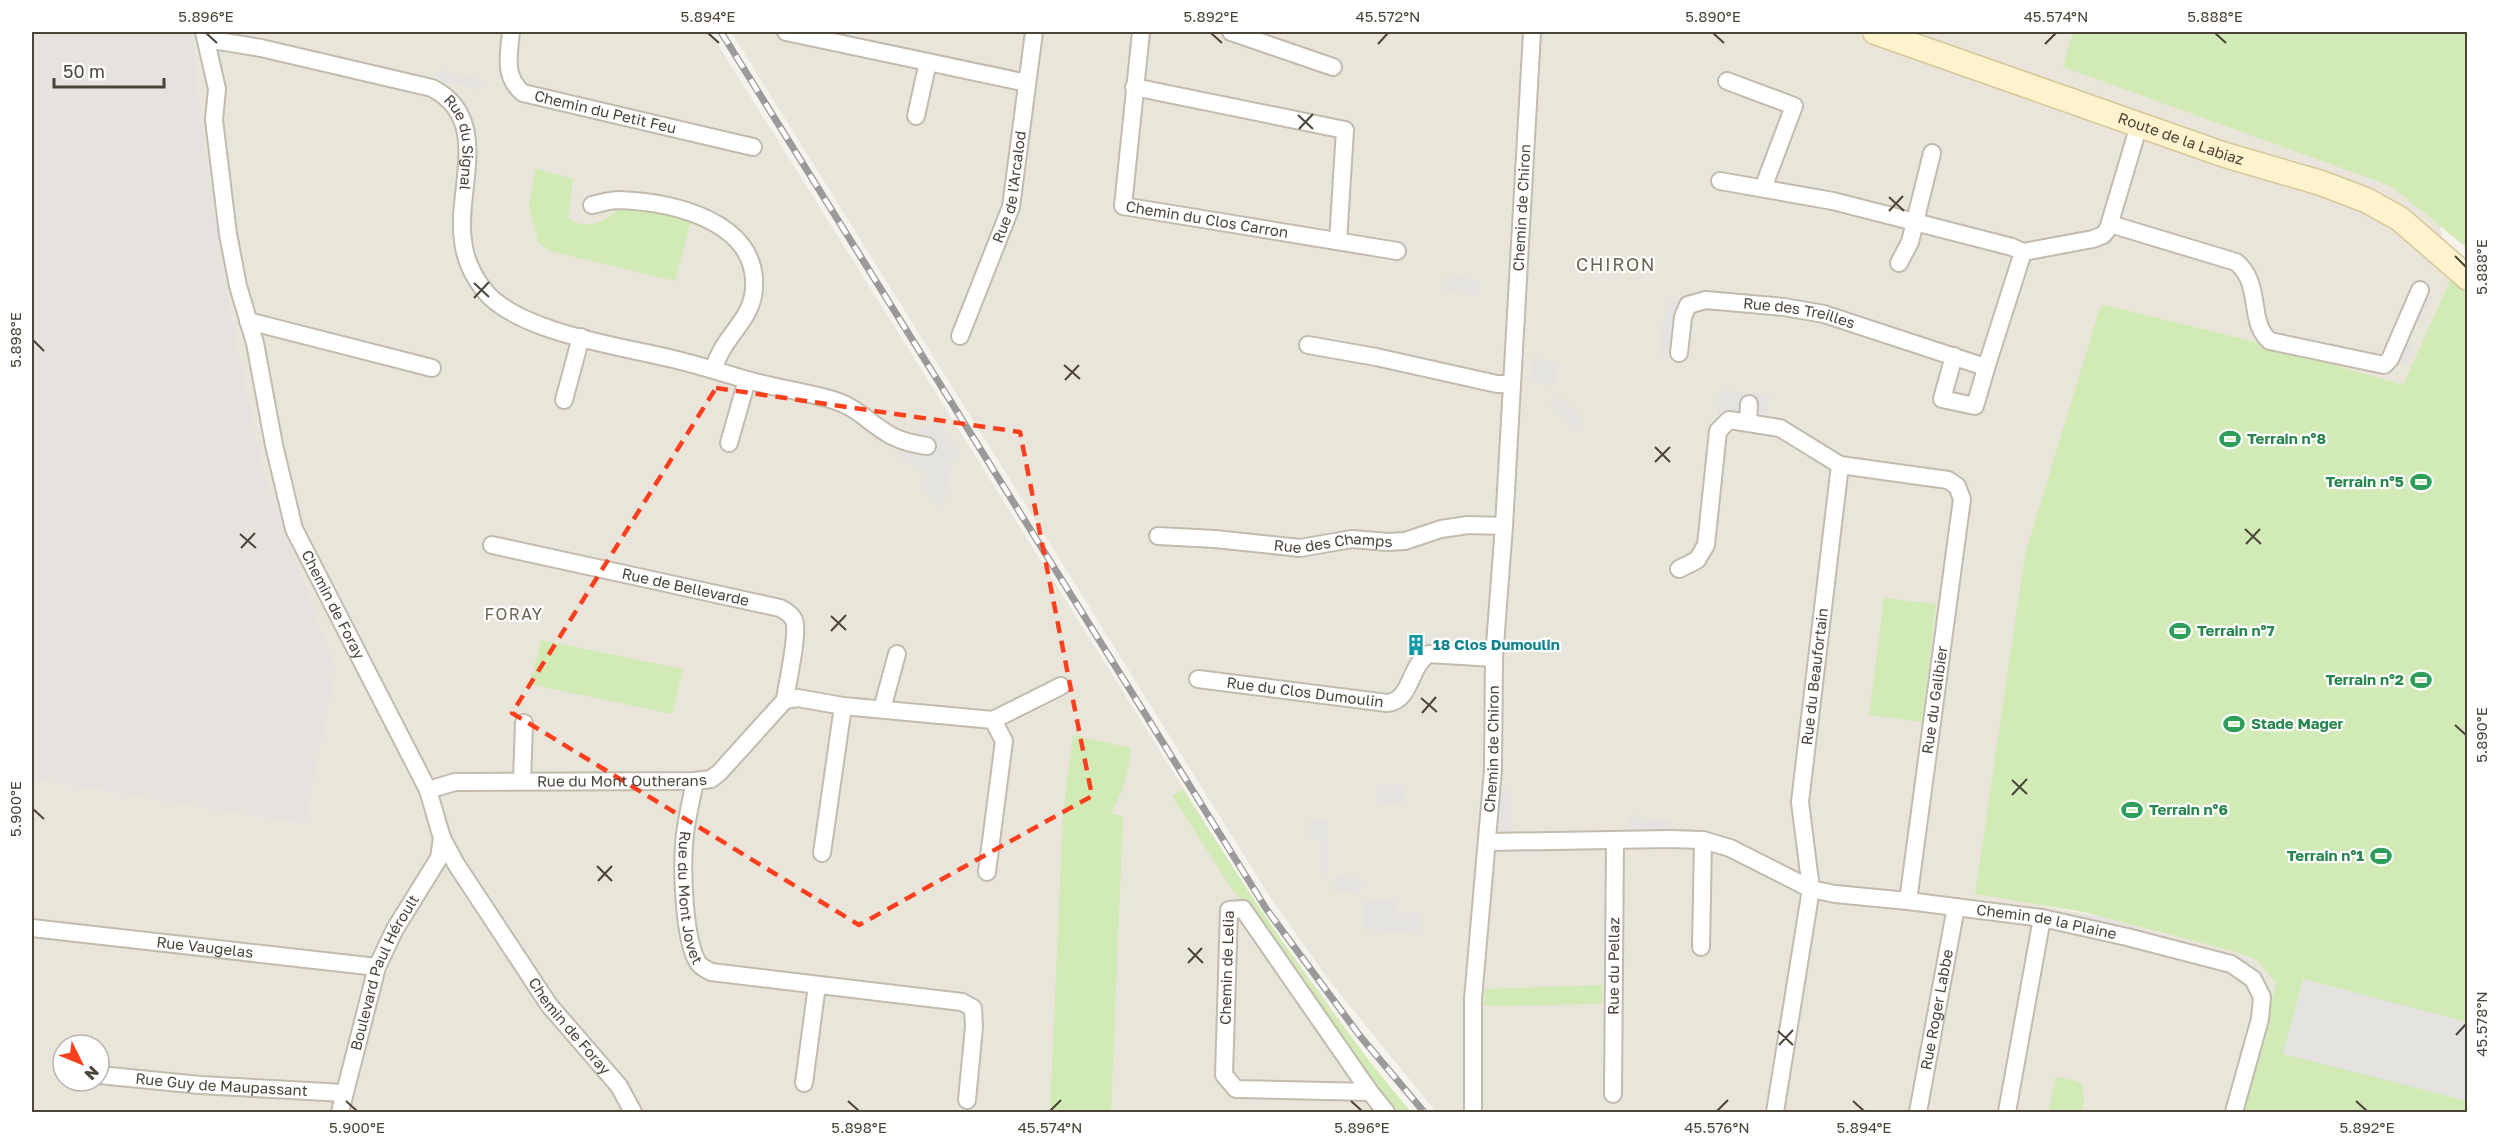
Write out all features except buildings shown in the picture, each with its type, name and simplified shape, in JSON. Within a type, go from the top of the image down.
[{"type":"main road","name":"Route de la Labiaz","points":[[1875,32],[2224,155],[2321,183],[2366,200],[2400,219],[2468,278]]},
{"type":"street","name":"Chemin du Petit Feu","points":[[511,32],[509,72],[511,80],[523,93],[753,147]]},
{"type":"street","points":[[786,32],[1027,83]]},
{"type":"street","name":"Rue de l'Arcalod","points":[[960,336],[1011,207],[1034,32]]},
{"type":"street","name":"Chemin du Clos Carron","points":[[1141,32],[1123,206],[1397,251]]},
{"type":"street","points":[[1230,32],[1333,67]]},
{"type":"street","name":"Chemin de Chiron","points":[[1473,1113],[1473,999],[1493,770],[1494,658],[1504,526],[1510,384],[1532,32]]},
{"type":"street","name":"Chemin de Foray","points":[[205,35],[217,89],[214,120],[228,234],[294,529],[428,790],[442,838],[456,864],[549,1005],[580,1038],[619,1086],[633,1113]]},
{"type":"street","name":"Rue du Signal","points":[[205,35],[432,88],[442,93],[459,114],[468,142],[461,217],[462,240],[473,274],[486,292],[514,315],[580,337],[845,403],[891,435],[927,446]]},
{"type":"street","points":[[915,116],[928,62]]},
{"type":"street","points":[[1727,81],[1794,106],[1763,188]]},
{"type":"street","points":[[1134,87],[1345,130],[1338,241]]},
{"type":"street","points":[[1719,180],[1833,201],[2012,247],[2023,252],[2093,239],[2103,235],[2110,224],[2139,125]]},
{"type":"street","points":[[1899,263],[1910,242],[1932,153]]},
{"type":"street","points":[[592,205],[618,200],[677,208],[706,218],[735,236],[749,260],[754,288],[745,318],[723,348],[713,369]]},
{"type":"street","points":[[2110,224],[2236,262],[2245,270],[2250,279],[2260,328],[2264,336],[2270,341],[2331,355],[2384,365],[2390,359],[2420,290]]},
{"type":"street","points":[[1954,356],[1942,399],[1975,406],[2023,252]]},
{"type":"street","name":"Rue des Treilles","points":[[1679,353],[1683,317],[1688,305],[1706,300],[1824,314],[1979,365],[1987,365]]},
{"type":"street","points":[[248,321],[432,368]]},
{"type":"street","points":[[564,400],[580,337]]},
{"type":"street","points":[[1308,345],[1376,357],[1497,384],[1510,384]]},
{"type":"street","points":[[729,443],[747,380]]},
{"type":"street","points":[[1748,422],[1749,404]]},
{"type":"street","points":[[1679,569],[1697,560],[1706,545],[1718,431],[1729,420],[1780,428],[1840,465]]},
{"type":"street","name":"Rue du Galibier","points":[[1840,465],[1948,480],[1957,486],[1962,499],[1908,901]]},
{"type":"street","name":"Rue du Beaufortain","points":[[1775,1113],[1811,889],[1800,802],[1840,465]]},
{"type":"street","name":"Rue des Champs","points":[[1158,536],[1215,539],[1300,548],[1352,539],[1405,541],[1441,529],[1468,525],[1504,526]]},
{"type":"street","name":"Rue de Bellevarde","points":[[492,545],[787,611],[793,617],[796,631],[785,700]]},
{"type":"street","points":[[882,709],[897,654]]},
{"type":"street","name":"Rue du Clos Dumoulin","points":[[1198,679],[1394,703],[1401,698],[1418,664],[1429,654],[1494,658]]},
{"type":"street","points":[[785,700],[798,698],[843,706],[993,720],[1061,686]]},
{"type":"street","name":"Rue du Mont Outherans","points":[[428,790],[455,782],[695,781],[711,779],[785,700]]},
{"type":"street","points":[[822,853],[843,706]]},
{"type":"street","points":[[987,872],[1004,741],[993,720]]},
{"type":"street","points":[[522,781],[524,723]]},
{"type":"street","name":"Rue du Mont Jovet","points":[[695,781],[686,825],[683,884],[690,936],[697,961],[702,968],[711,972],[962,1002],[973,1008],[975,1027],[967,1100]]},
{"type":"street","name":"Boulevard Paul Héroult","points":[[340,1113],[377,967],[395,929],[439,858],[442,838]]},
{"type":"street","name":"Rue du Pellaz","points":[[1613,1094],[1615,840]]},
{"type":"street","points":[[1701,947],[1704,840]]},
{"type":"street","name":"Chemin de la Plaine","points":[[1488,842],[1704,840],[1730,848],[1811,889],[1835,894],[2043,918],[2231,964],[2253,979],[2262,997],[2260,1019],[2234,1113]]},
{"type":"street","name":"Rue Roger Labbe","points":[[1918,1113],[1956,907]]},
{"type":"street","name":"Chemin de Lelia","points":[[1370,1092],[1236,1089],[1224,1075],[1229,910],[1243,909],[1386,1113]]},
{"type":"street","points":[[2007,1113],[2043,918]]},
{"type":"street","name":"Rue Vaugelas","points":[[32,928],[377,967]]},
{"type":"street","points":[[804,1083],[817,985]]},
{"type":"street","name":"Rue Guy de Maupassant","points":[[111,1076],[200,1085],[344,1093]]},
{"type":"highlighted area","points":[[716,388],[1020,432],[1092,796],[859,925],[512,713]]},
{"type":"shaded area","points":[[32,32],[193,32],[200,111],[227,289],[263,470],[336,669],[304,825],[32,779]]},
{"type":"shaded area","points":[[193,32],[710,32],[1257,906],[1383,1080],[1411,1112],[32,1112],[32,779],[303,825],[336,669],[263,470],[227,289],[200,111]]},
{"type":"shaded area","points":[[731,32],[2073,32],[2064,67],[2392,186],[2439,222],[2451,278],[2403,385],[2256,342],[2101,304],[2043,906],[2123,921],[2233,951],[2256,960],[2276,983],[2241,1112],[1436,1112],[1328,979],[1270,897]]},
{"type":"shaded area","points":[[439,70],[483,80],[481,90],[437,79]]},
{"type":"shaded area","points":[[1448,274],[1481,281],[1477,297],[1445,290]]},
{"type":"shaded area","points":[[2420,290],[2433,296],[2422,322],[2415,319],[2406,340],[2414,344],[2405,366],[2390,359]]},
{"type":"shaded area","points":[[1667,301],[1677,302],[1667,359],[1657,358]]},
{"type":"shaded area","points":[[1535,357],[1559,364],[1553,386],[1529,380]]},
{"type":"shaded area","points":[[1720,390],[1769,395],[1767,417],[1718,412]]},
{"type":"shaded area","points":[[1559,396],[1583,420],[1575,429],[1550,405]]},
{"type":"shaded area","points":[[937,420],[960,456],[952,463],[943,508],[920,488],[928,473],[921,472],[898,455],[909,434]]},
{"type":"shaded area","points":[[1378,784],[1404,786],[1403,805],[1377,803]]},
{"type":"shaded area","points":[[1511,790],[1511,837],[1493,837],[1492,791]]},
{"type":"shaded area","points":[[1642,815],[1642,821],[1671,820],[1672,830],[1630,831],[1629,816]]},
{"type":"shaded area","points":[[1311,820],[1328,820],[1327,874],[1321,874],[1321,840],[1311,840]]},
{"type":"shaded area","points":[[1336,876],[1362,879],[1360,894],[1335,891]]},
{"type":"shaded area","points":[[1366,899],[1397,901],[1396,913],[1419,914],[1418,934],[1364,929]]},
{"type":"shaded area","points":[[1984,901],[2101,917],[2249,960],[2247,966],[1983,906]]},
{"type":"shaded area","points":[[2303,979],[2467,1022],[2467,1101],[2283,1054]]},
{"type":"green space","points":[[2073,32],[2467,32],[2467,248],[2391,186],[2063,67]]},
{"type":"green space","points":[[535,168],[573,179],[568,218],[576,222],[596,223],[622,207],[673,214],[691,220],[675,281],[550,251],[538,242],[529,206]]},
{"type":"green space","name":"Stade Mager","points":[[2451,278],[2468,295],[2467,1112],[2241,1112],[2276,983],[2256,960],[2233,951],[2083,912],[1975,894],[2025,554],[2101,304],[2256,342],[2403,385]]},
{"type":"green space","points":[[1884,598],[1936,604],[1922,722],[1869,715]]},
{"type":"green space","points":[[541,640],[683,669],[672,714],[530,684]]},
{"type":"green space","points":[[1073,735],[1131,748],[1124,782],[1111,814],[1123,816],[1111,1112],[1050,1112],[1063,813]]},
{"type":"green space","points":[[1183,789],[1291,955],[1349,1035],[1411,1112],[1394,1112],[1374,1088],[1247,906],[1233,891],[1172,796]]},
{"type":"green space","points":[[1602,985],[1602,1004],[1484,1006],[1485,989]]},
{"type":"green space","points":[[2056,1077],[2082,1084],[2084,1102],[2082,1112],[2048,1112]]},
{"type":"railway","points":[[721,32],[1267,910],[1360,1036],[1424,1112]]},
{"type":"place","name":"Terrain n°8","points":[[2230,439]]},
{"type":"place","name":"Terrain n°5","points":[[2421,482]]},
{"type":"place","name":"Terrain n°7","points":[[2180,631]]},
{"type":"place","name":"18 Clos Dumoulin","points":[[1416,645]]},
{"type":"place","name":"Terrain n°2","points":[[2421,680]]},
{"type":"place","name":"Stade Mager","points":[[2234,724]]},
{"type":"place","name":"Terrain n°6","points":[[2132,810]]},
{"type":"place","name":"Terrain n°1","points":[[2381,856]]},
{"type":"district","name":"CHIRON","points":[[1616,265]]},
{"type":"district","name":"FORAY","points":[[514,614]]}]
